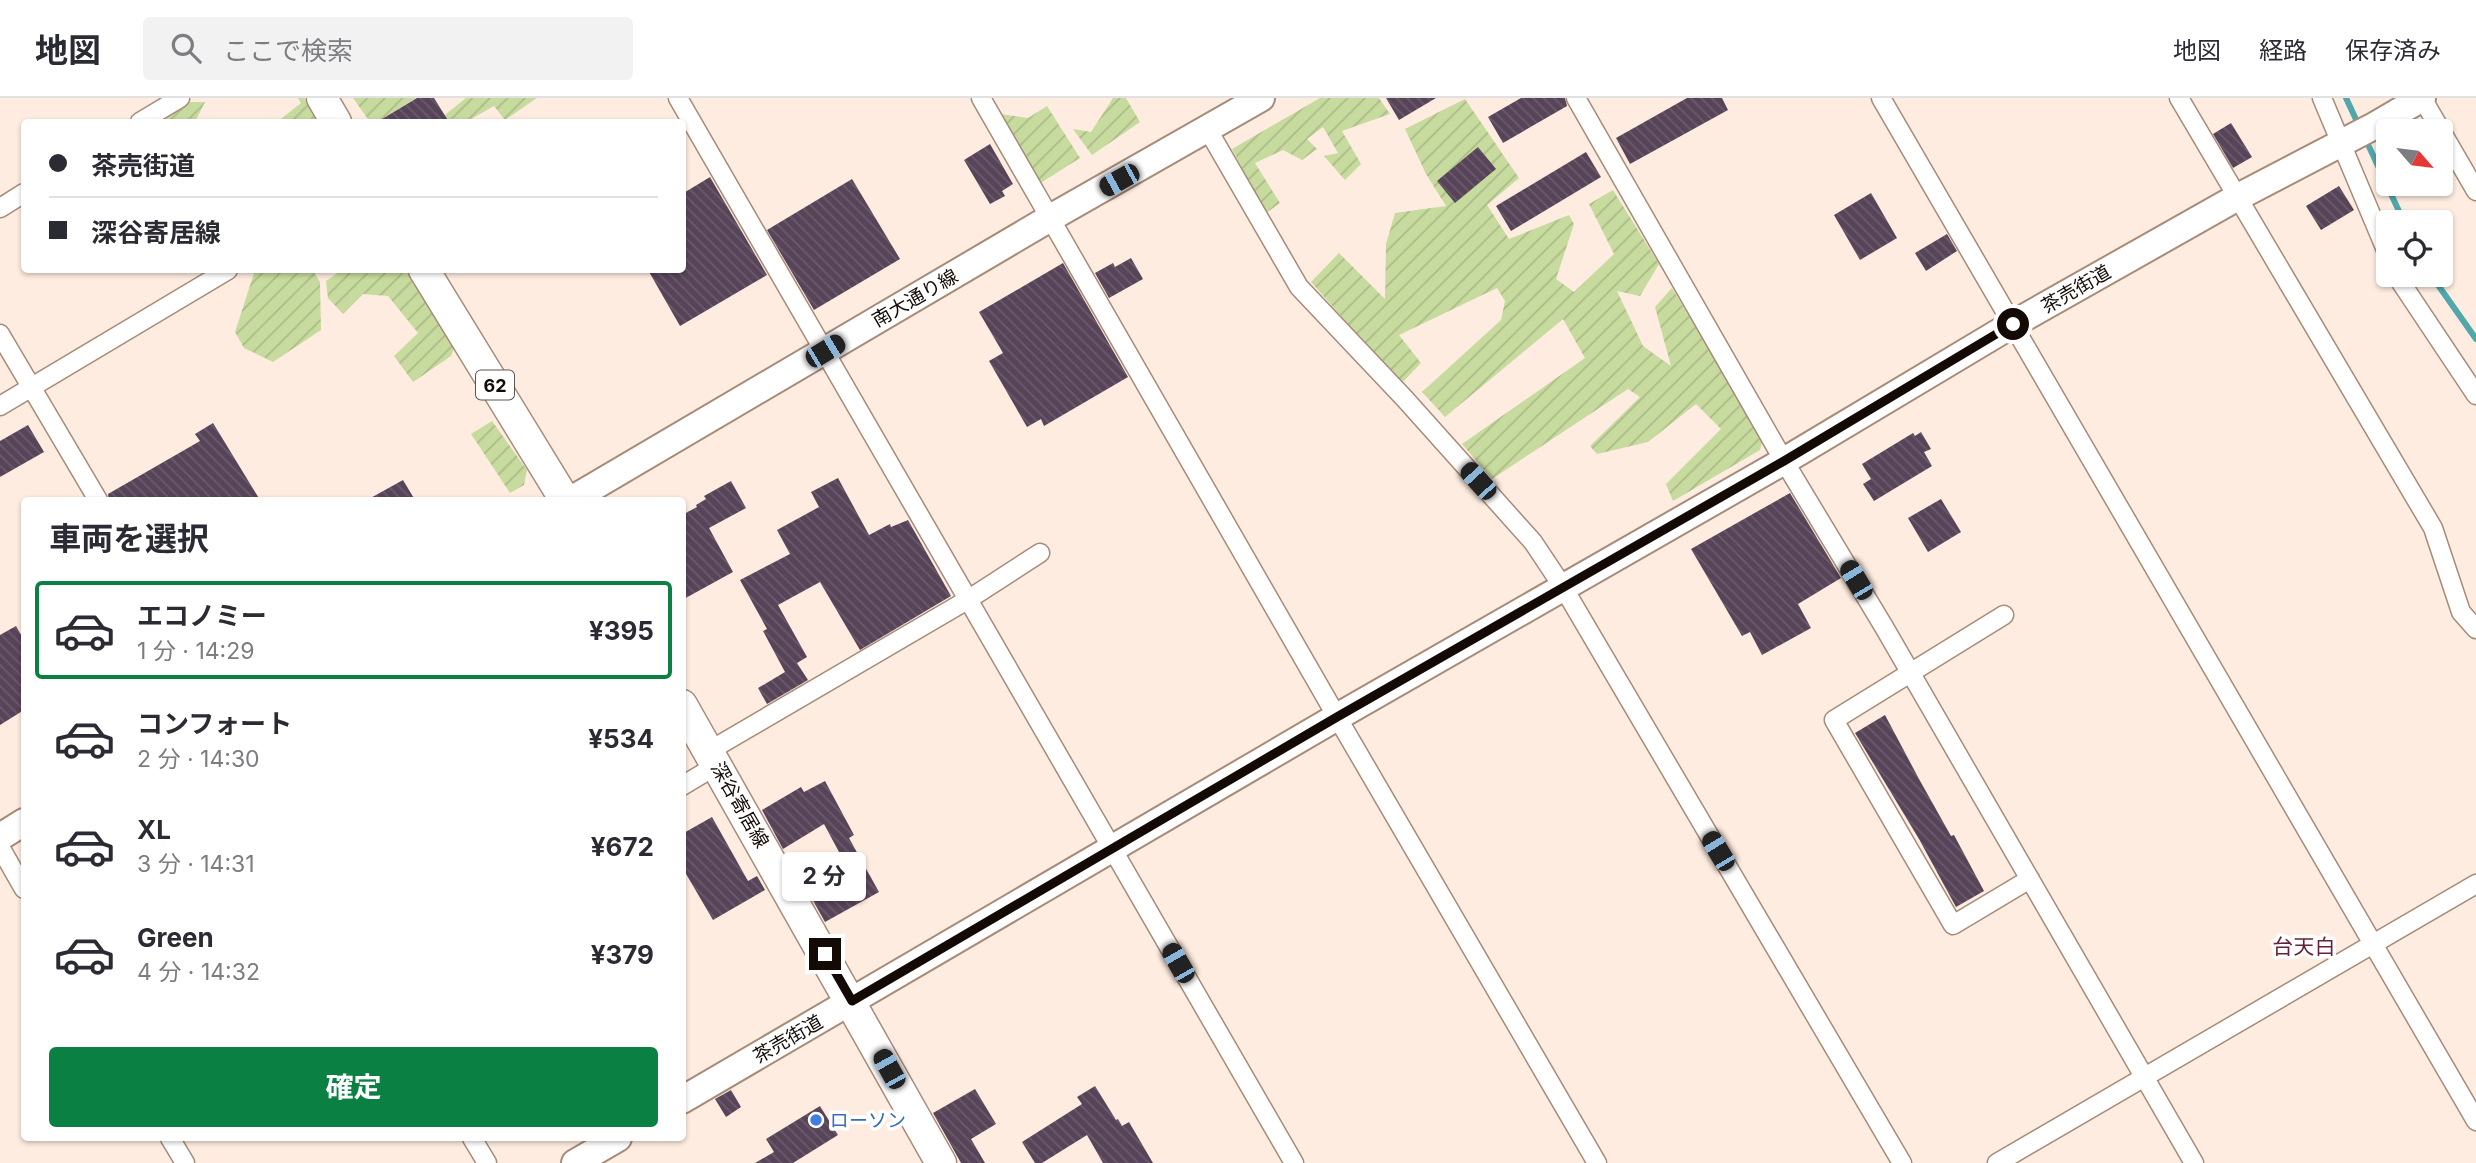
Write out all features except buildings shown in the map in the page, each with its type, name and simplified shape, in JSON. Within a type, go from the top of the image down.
[{"type":"main road","points":[[322,98],[334,119]]},
{"type":"main road","name":"62","points":[[426,273],[563,497]]},
{"type":"main road","name":"深谷寄居線","points":[[686,712],[942,1163]]},
{"type":"street","points":[[145,119],[180,98]]},
{"type":"street","points":[[678,98],[1294,1163]]},
{"type":"street","points":[[981,98],[1597,1163]]},
{"type":"street","name":"南大通り線","points":[[576,497],[1052,217],[1261,98]]},
{"type":"street","points":[[1576,98],[1784,461],[1910,672],[2194,1163]]},
{"type":"street","points":[[1881,98],[2476,1121]]},
{"type":"street","points":[[2179,98],[2432,528],[2461,612],[2476,629]]},
{"type":"street","points":[[2322,98],[2343,141],[2376,224]]},
{"type":"street","points":[[2422,98],[2476,191]]},
{"type":"street","name":"茶売街道","points":[[686,1098],[1337,717],[1784,461],[2013,324],[2236,198],[2422,98]]},
{"type":"street","points":[[1208,130],[1299,288],[1533,542],[1563,587],[1902,1163]]},
{"type":"street","points":[[0,208],[21,195]]},
{"type":"street","points":[[0,406],[223,273]]},
{"type":"street","points":[[2404,287],[2476,395]]},
{"type":"street","points":[[0,334],[96,497]]},
{"type":"street","points":[[686,782],[713,758],[1040,553]]},
{"type":"street","points":[[2004,615],[1834,720],[1953,925],[2030,879]]},
{"type":"street","points":[[0,837],[21,824]]},
{"type":"street","points":[[0,847],[21,884]]},
{"type":"street","points":[[1997,1163],[2476,884]]},
{"type":"street","points":[[172,1141],[185,1163]]},
{"type":"street","points":[[474,1141],[486,1163]]},
{"type":"street","points":[[575,1163],[613,1141]]},
{"type":"green space","points":[[298,98],[304,98],[315,119],[281,119],[301,103]]},
{"type":"green space","points":[[353,98],[416,98],[382,119],[368,119]]},
{"type":"green space","points":[[466,98],[537,98],[506,119],[494,106],[471,119],[440,119]]},
{"type":"green space","points":[[1113,98],[1126,98],[1140,122],[1092,155],[1073,129],[1091,132]]},
{"type":"green space","points":[[1320,98],[1379,98],[1390,114],[1342,131],[1361,164],[1345,180],[1324,156],[1338,153],[1323,127],[1307,139],[1317,149],[1302,160],[1283,150],[1255,163],[1280,203],[1266,213],[1232,149]]},
{"type":"green space","points":[[1465,99],[1519,178],[1487,205],[1509,239],[1569,215],[1574,224],[1556,279],[1574,292],[1614,254],[1589,204],[1613,190],[1659,264],[1640,296],[1617,291],[1643,346],[1671,366],[1655,307],[1672,288],[1763,439],[1760,450],[1673,501],[1666,484],[1721,429],[1696,404],[1648,442],[1597,454],[1590,446],[1640,397],[1628,389],[1492,479],[1462,444],[1585,358],[1563,319],[1445,417],[1422,392],[1501,320],[1505,301],[1497,288],[1399,335],[1421,363],[1401,384],[1311,282],[1339,253],[1385,299],[1386,244],[1395,213],[1446,206],[1426,174],[1405,129]]},
{"type":"green space","points":[[189,102],[205,102],[196,119],[164,119]]},
{"type":"green space","points":[[1047,106],[1080,158],[1039,184],[1000,114],[1028,118]]},
{"type":"green space","points":[[254,273],[315,273],[320,282],[321,330],[273,362],[244,348],[235,332]]},
{"type":"green space","points":[[338,273],[409,273],[454,349],[451,356],[413,382],[394,356],[418,333],[388,296],[363,294],[343,314],[328,298],[326,281]]},
{"type":"green space","points":[[492,421],[527,470],[524,485],[510,493],[471,434]]},
{"type":"waterway","points":[[2346,98],[2360,128]]},
{"type":"waterway","points":[[2365,138],[2398,210]]},
{"type":"waterway","points":[[2439,287],[2476,339]]},
{"type":"place","name":"ローソン","points":[[816,1120]]},
{"type":"district","name":"台天白","points":[[2304,946]]},
{"type":"route","points":[[825,954],[852,1001],[1337,717],[1784,461],[2013,324]]}]
